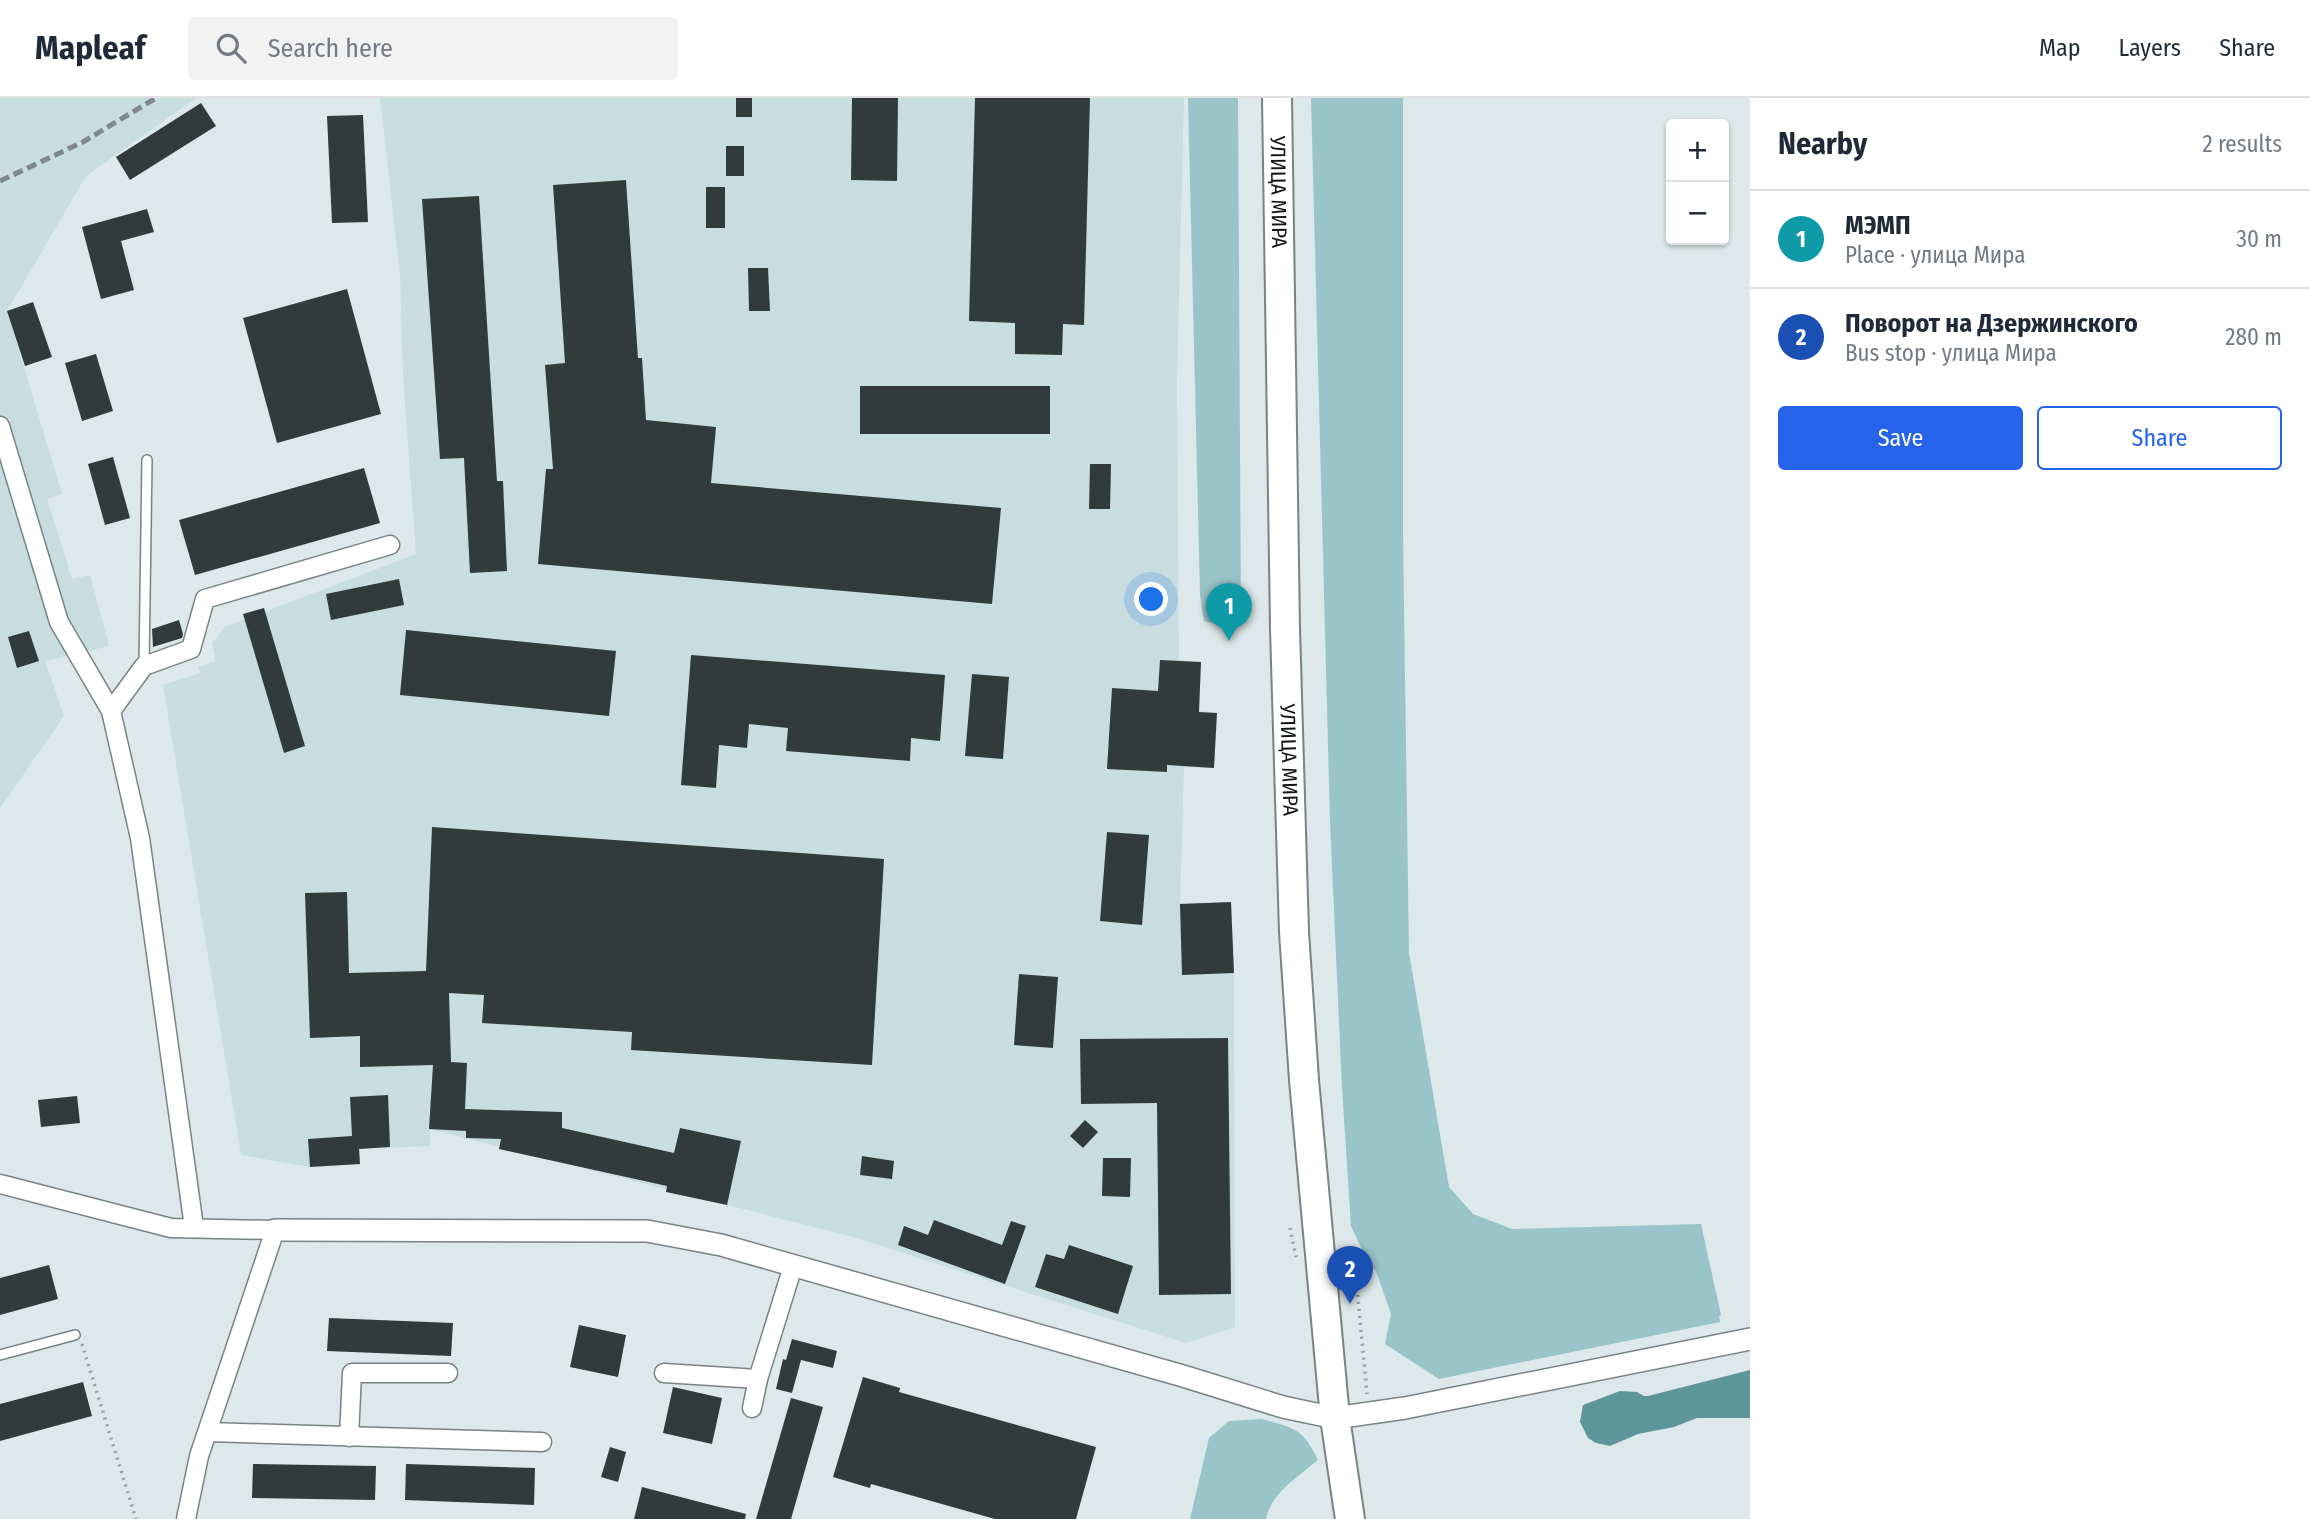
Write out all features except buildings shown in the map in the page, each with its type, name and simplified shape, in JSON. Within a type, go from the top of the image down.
[{"type":"main road","name":"УЛИЦА МИРА","points":[[1278,98],[1285,629],[1294,920],[1304,1080],[1335,1418],[1350,1519]]},
{"type":"street","points":[[0,426],[59,622],[111,711],[140,838],[194,1227]]},
{"type":"street","points":[[111,711],[144,666],[191,649],[205,599],[390,544]]},
{"type":"street","points":[[0,1184],[171,1228],[647,1231],[721,1245],[1283,1407],[1335,1418],[1369,1414],[1750,1339]]},
{"type":"street","points":[[186,1519],[199,1456],[275,1230]]},
{"type":"street","points":[[752,1408],[758,1379],[793,1266]]},
{"type":"street","points":[[349,1437],[352,1373],[448,1373]]},
{"type":"street","points":[[664,1373],[758,1379]]},
{"type":"street","points":[[208,1432],[542,1442]]},
{"type":"lane","points":[[144,666],[147,460]]},
{"type":"lane","points":[[0,1355],[75,1335]]},
{"type":"path","points":[[1357,1289],[1369,1414]]},
{"type":"path","points":[[75,1335],[84,1346],[136,1519]]},
{"type":"shaded area","points":[[0,98],[196,98],[86,176],[7,311],[62,494],[47,499],[72,579],[90,575],[109,646],[45,661],[64,716],[0,808]]},
{"type":"shaded area","points":[[380,98],[1184,98],[1177,380],[1179,660],[1201,662],[1199,711],[1217,713],[1214,768],[1184,767],[1180,903],[1231,902],[1234,973],[1235,1327],[1186,1343],[853,1237],[430,1129],[430,1146],[360,1149],[360,1164],[310,1167],[241,1155],[163,685],[200,673],[198,667],[216,661],[212,643],[225,627],[416,554],[403,376],[400,274]]},
{"type":"shaded area","points":[[1188,98],[1238,98],[1241,620],[1220,625],[1204,621],[1200,594]]},
{"type":"shaded area","points":[[1311,98],[1403,98],[1403,538],[1409,953],[1449,1187],[1473,1214],[1512,1229],[1701,1224],[1721,1315],[1720,1322],[1439,1379],[1385,1344],[1391,1314],[1376,1271],[1366,1258],[1351,1226],[1342,1088],[1330,822]]},
{"type":"shaded area","points":[[1750,1370],[1750,1418],[1697,1418],[1674,1427],[1638,1434],[1610,1446],[1588,1438],[1580,1422],[1583,1405],[1620,1391],[1648,1396]]},
{"type":"shaded area","points":[[1262,1419],[1302,1435],[1318,1460],[1280,1493],[1266,1519],[1190,1519],[1209,1438],[1229,1421]]},
{"type":"railway","points":[[0,181],[83,142],[156,98]]},
{"type":"place","name":"МЭМП","points":[[1229,641]]},
{"type":"place","name":"Поворот на Дзержинского","points":[[1350,1304]]}]
